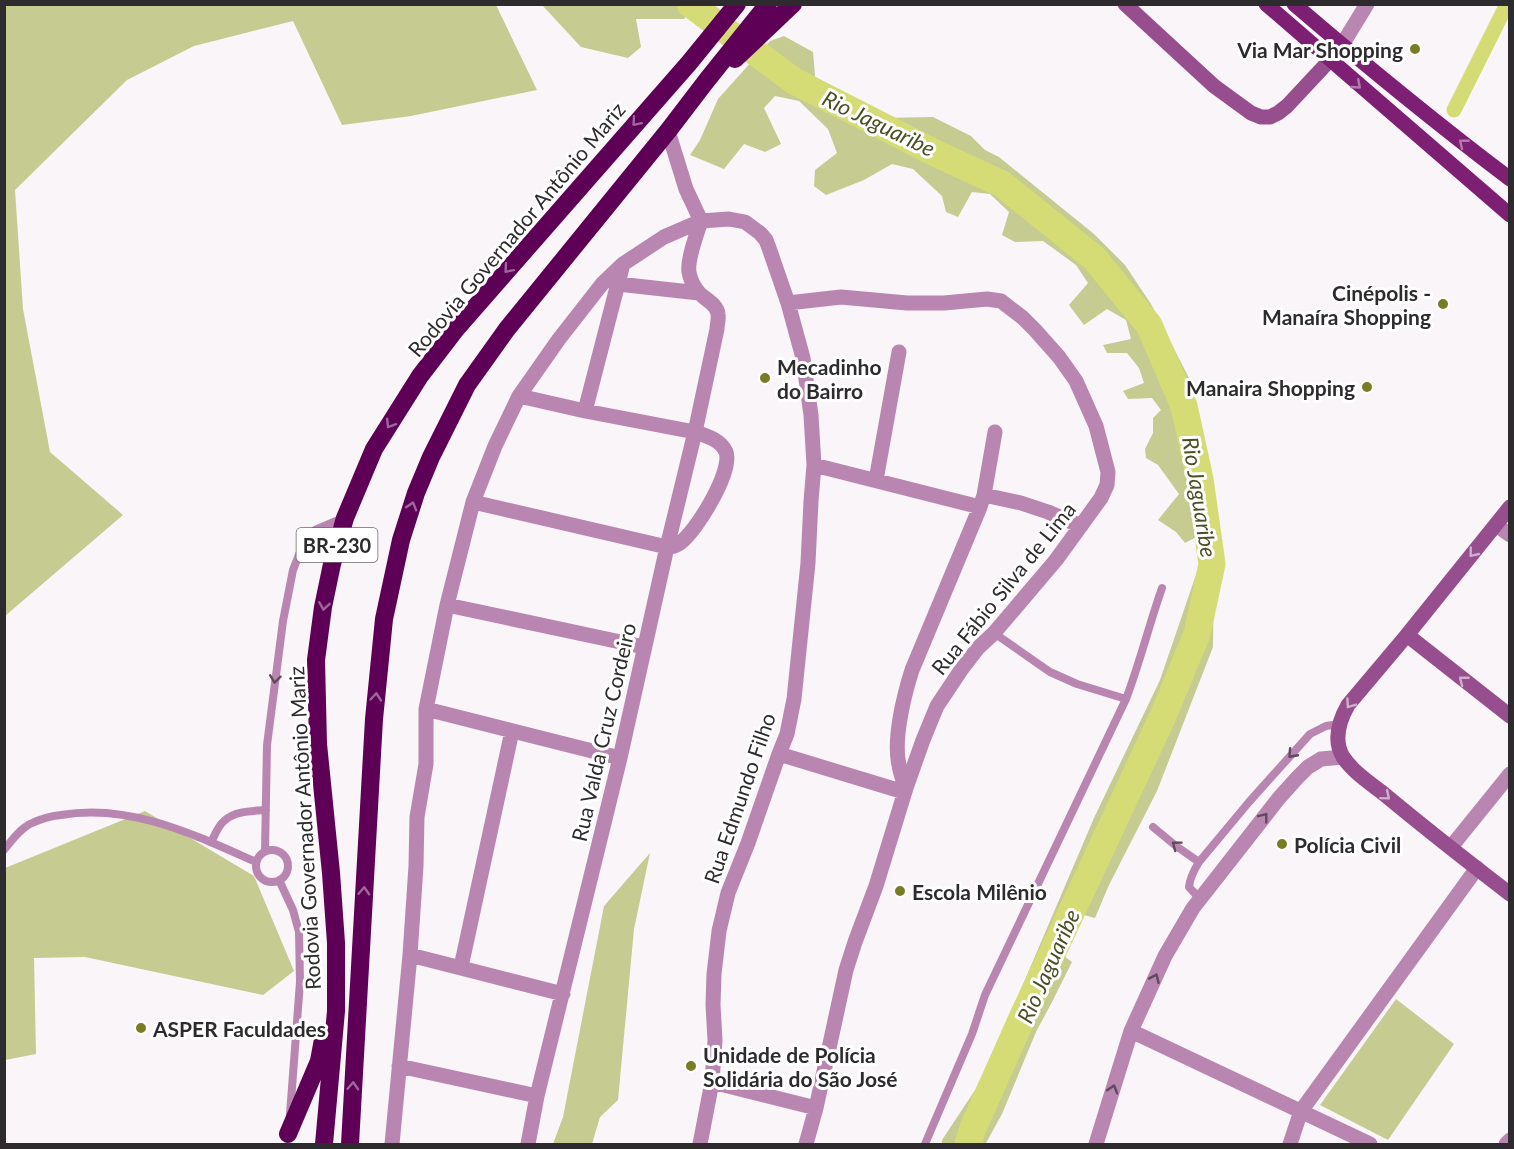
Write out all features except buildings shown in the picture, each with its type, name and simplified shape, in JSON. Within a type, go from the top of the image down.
[{"type":"highway","points":[[748,35],[768,4]]},
{"type":"highway","points":[[748,35],[792,4]]},
{"type":"highway","points":[[686,59],[729,7]]},
{"type":"highway","name":"Rodovia Governador Antônio Mariz","points":[[324,1144],[336,1011],[336,943],[318,744],[316,660],[323,607],[345,518],[374,449],[420,376],[456,329],[661,93],[686,59],[717,29],[729,7]]},
{"type":"highway","name":"BR-230","points":[[350,1144],[374,719],[384,619],[401,540],[416,493],[431,457],[467,385],[507,329],[689,104],[748,35]]},
{"type":"highway","points":[[288,1139],[319,1061],[324,1039],[330,964],[336,943]]},
{"type":"main road","points":[[1125,4],[1214,86],[1251,113],[1261,117],[1269,117],[1287,106],[1330,60]]},
{"type":"main road","points":[[1266,4],[1509,215]]},
{"type":"main road","points":[[1294,4],[1509,179]]},
{"type":"main road","points":[[1509,507],[1348,705],[1339,724],[1338,743],[1343,757],[1356,771],[1509,894]]},
{"type":"main road","points":[[1407,635],[1509,716]]},
{"type":"street","points":[[1342,45],[1367,4]]},
{"type":"street","points":[[668,131],[686,189],[701,221],[688,267],[691,279],[699,293]]},
{"type":"street","name":"Rua Edmundo Filho","points":[[700,1144],[712,1082],[715,1040],[714,974],[728,893],[787,734],[794,699],[808,563],[814,465],[811,415],[803,358],[788,303],[766,240],[745,222],[720,219],[701,221]]},
{"type":"street","points":[[392,1144],[410,955],[417,817],[426,764],[426,709],[447,604],[473,502],[495,446],[519,396],[589,299],[622,264],[664,237],[701,221]]},
{"type":"street","points":[[585,411],[622,264]]},
{"type":"street","points":[[618,285],[699,293]]},
{"type":"street","name":"Rua Valda Cruz Cordeiro","points":[[528,1144],[537,1096],[620,758],[717,329],[717,310],[699,293]]},
{"type":"street","name":"Rua Fábio Silva de Lima","points":[[788,303],[841,297],[907,303],[944,303],[987,299],[1001,302],[1012,308],[1035,330],[1076,381],[1096,426],[1108,472],[1107,484],[1101,498],[1081,526],[1056,560],[994,633],[978,648],[937,706],[905,790],[876,886],[846,970],[806,1144]]},
{"type":"street","points":[[876,480],[899,352]]},
{"type":"street","points":[[473,502],[673,547],[680,544],[695,527],[711,501],[727,466],[726,453],[721,444],[695,432],[519,396]]},
{"type":"street","name":"Rua Fábio Silva de Lima","points":[[905,790],[898,764],[898,753],[907,685],[982,501],[995,432]]},
{"type":"street","points":[[814,465],[982,501],[1021,503],[1081,526]]},
{"type":"street","points":[[1496,525],[1509,535]]},
{"type":"street","points":[[447,604],[644,647]]},
{"type":"street","points":[[426,709],[620,758]]},
{"type":"street","points":[[461,968],[512,731]]},
{"type":"street","points":[[779,754],[905,790]]},
{"type":"street","points":[[1096,1144],[1131,1031],[1165,956],[1193,908],[1279,798],[1308,767],[1321,759],[1343,757]]},
{"type":"street","points":[[1451,848],[1509,774]]},
{"type":"street","points":[[1290,1144],[1301,1111],[1477,868]]},
{"type":"street","points":[[410,955],[563,994]]},
{"type":"street","points":[[1131,1031],[1370,1144]]},
{"type":"street","points":[[399,1066],[537,1096]]},
{"type":"street","points":[[712,1082],[816,1108]]},
{"type":"street","points":[[1506,1144],[1509,1140]]},
{"type":"lane","points":[[265,851],[267,745],[282,621],[293,570],[302,547],[315,530],[345,518]]},
{"type":"lane","points":[[925,1144],[972,1034],[985,995],[1126,699],[1162,588]]},
{"type":"lane","points":[[994,633],[1050,672],[1077,684],[1126,699]]},
{"type":"lane","points":[[1200,899],[1189,887],[1192,873],[1200,862],[1249,802],[1310,734],[1326,726],[1339,724]]},
{"type":"lane","points":[[211,842],[223,821],[240,813],[266,810]]},
{"type":"lane","points":[[4,850],[13,838],[29,824],[51,816],[80,812],[115,813],[152,821],[211,842],[256,862]]},
{"type":"lane","points":[[1153,827],[1200,862]]},
{"type":"lane","points":[[274,850],[282,853],[287,861],[287,870],[279,880],[272,882],[259,875],[256,862],[265,851],[274,850]]},
{"type":"lane","points":[[279,880],[293,910],[299,933],[300,982],[288,1139]]},
{"type":"green space","points":[[5,4],[496,5],[537,90],[411,116],[342,125],[293,21],[194,46],[127,80],[15,190],[23,309],[50,452],[123,515],[5,616]]},
{"type":"green space","points":[[542,5],[695,5],[684,19],[636,19],[641,47],[628,58],[581,47]]},
{"type":"green space","points":[[784,36],[813,52],[816,87],[880,118],[933,117],[971,136],[985,150],[999,157],[1094,234],[1125,265],[1151,304],[1189,378],[1215,493],[1213,647],[1157,791],[1109,885],[1095,918],[1084,915],[1064,956],[1072,962],[1036,1032],[1002,1114],[986,1143],[942,1144],[942,1140],[983,1078],[1094,818],[1160,680],[1200,563],[1200,535],[1185,543],[1176,532],[1158,520],[1179,494],[1158,465],[1146,458],[1145,449],[1153,433],[1153,418],[1161,410],[1152,398],[1128,399],[1123,391],[1144,383],[1139,368],[1127,353],[1107,353],[1103,345],[1131,339],[1126,320],[1107,309],[1084,325],[1069,305],[1088,283],[1076,265],[1043,241],[1015,242],[1002,235],[1009,212],[990,194],[972,192],[958,217],[946,212],[942,196],[913,169],[892,164],[864,180],[826,195],[814,186],[815,170],[837,153],[828,129],[799,101],[775,96],[764,108],[781,144],[765,152],[744,144],[724,169],[690,155],[700,140],[718,99],[770,41]]},
{"type":"green space","points":[[145,811],[254,876],[294,971],[263,995],[85,957],[34,958],[36,1054],[5,1060],[5,868]]},
{"type":"green space","points":[[650,853],[634,929],[618,1100],[600,1117],[592,1144],[553,1144],[563,1117],[604,906]]},
{"type":"green space","points":[[1396,999],[1454,1044],[1388,1140],[1320,1105]]},
{"type":"waterway","name":"Rio Jaguaribe","points":[[690,4],[794,81],[935,153],[1002,184],[1094,258],[1149,325],[1184,406],[1200,479],[1212,564],[1197,634],[1163,716],[1022,1018],[968,1144]]},
{"type":"waterway","name":"Rio Jaguaribe","points":[[1454,110],[1507,4]]},
{"type":"place","name":"Via Mar Shopping","points":[[1415,49]]},
{"type":"place","name":"Cinépolis - Manaíra Shopping","points":[[1443,304]]},
{"type":"place","name":"Mecadinho do Bairro","points":[[765,378]]},
{"type":"place","name":"Manaira Shopping","points":[[1367,387]]},
{"type":"place","name":"Polícia Civil","points":[[1282,844]]},
{"type":"place","name":"Escola Milênio","points":[[900,891]]},
{"type":"place","name":"ASPER Faculdades","points":[[141,1028]]},
{"type":"place","name":"Unidade de Polícia Solidária do São José","points":[[691,1066]]}]
